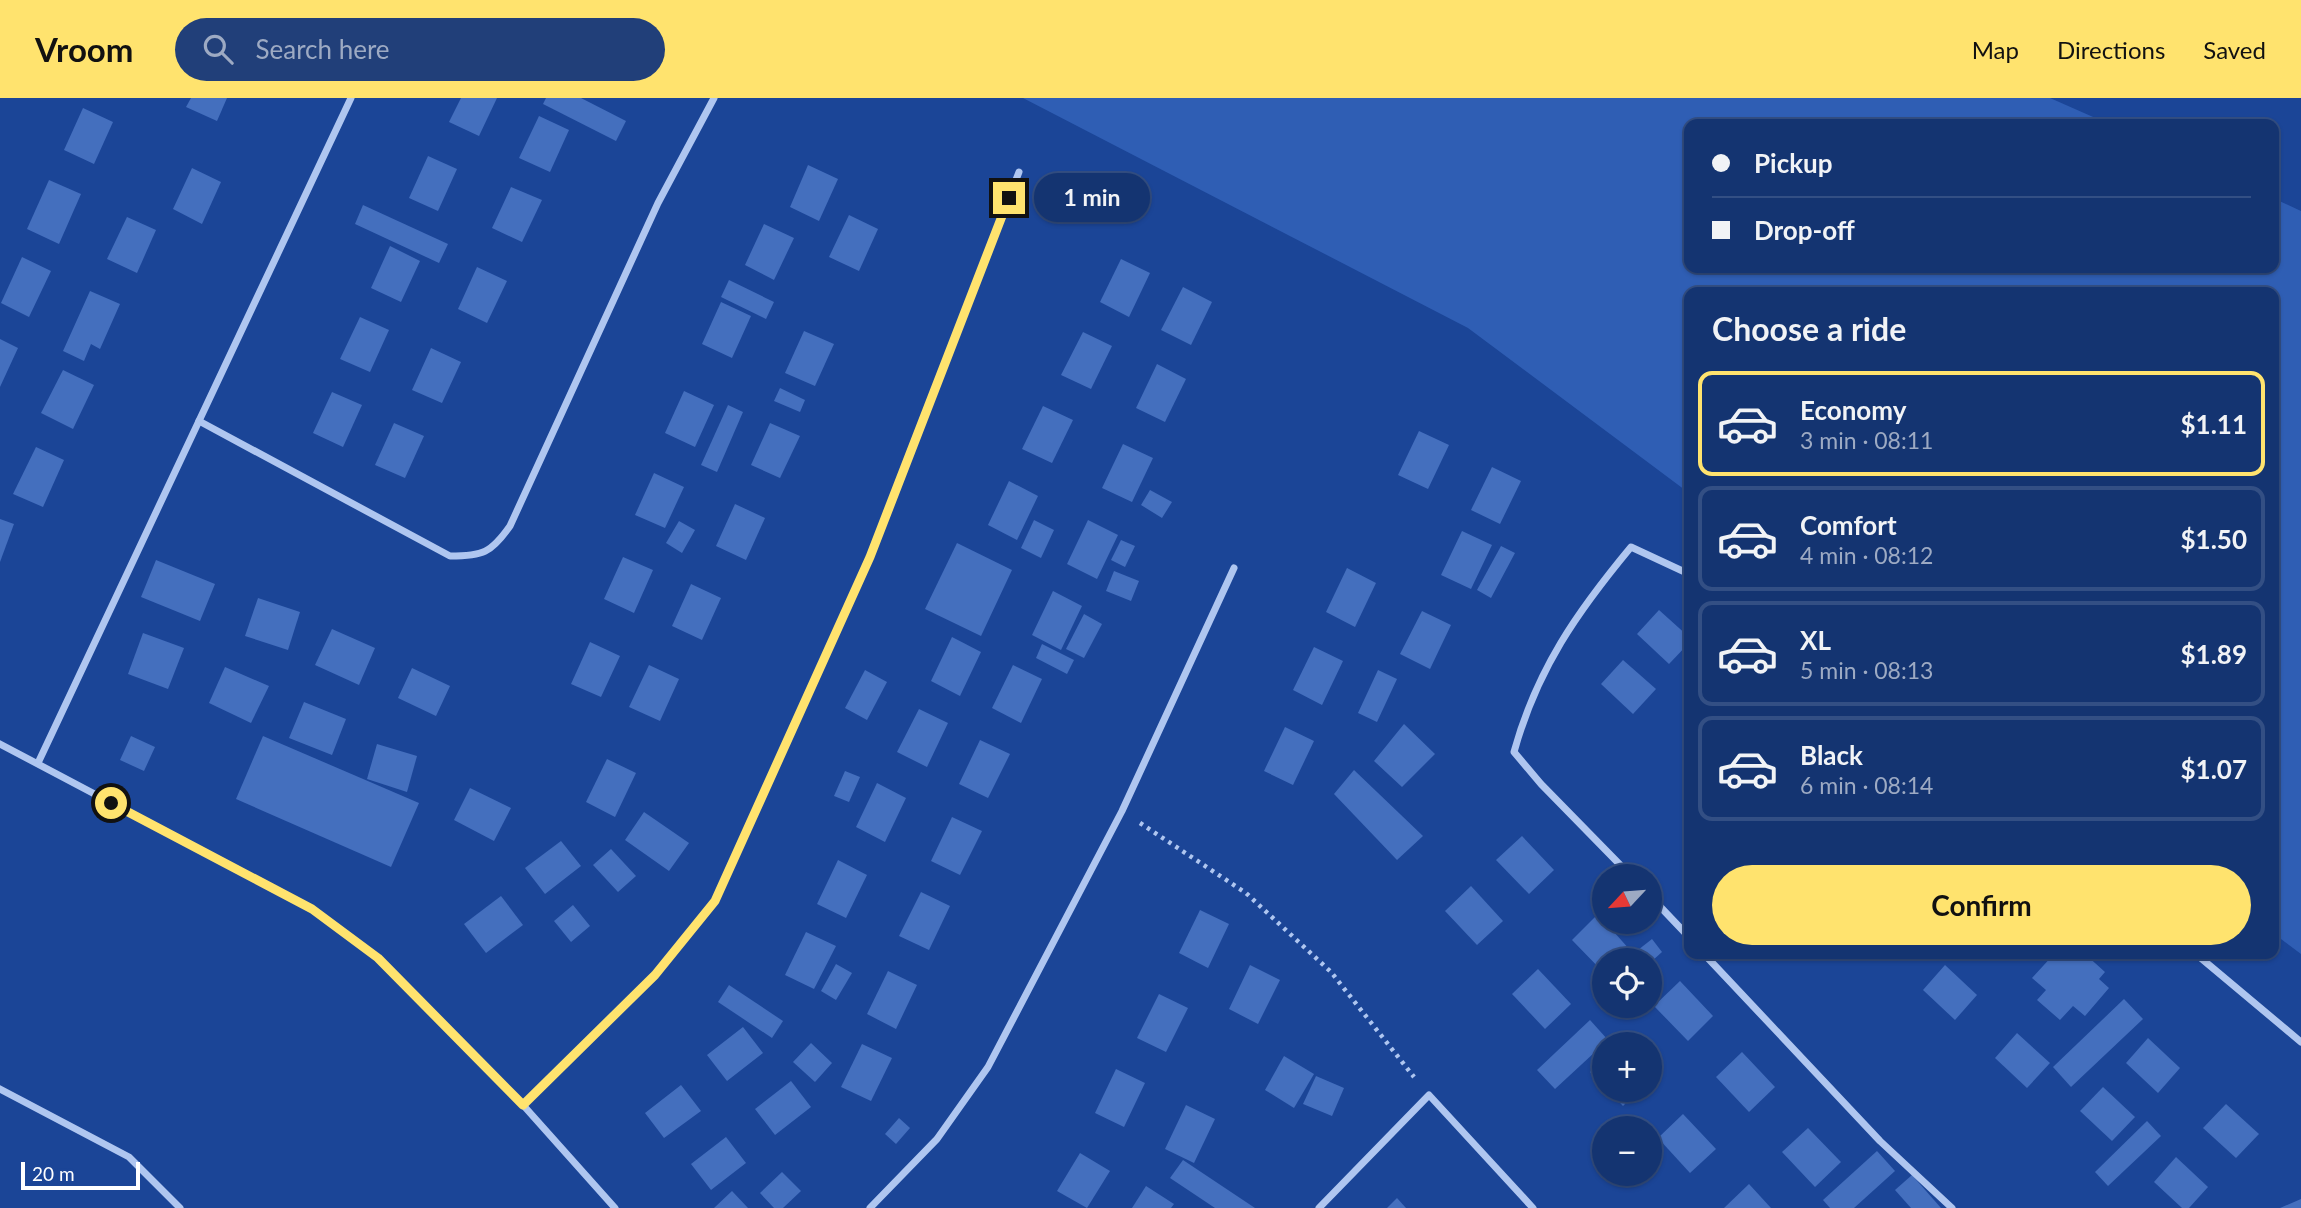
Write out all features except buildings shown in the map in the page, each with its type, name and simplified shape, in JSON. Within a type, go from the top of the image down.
[{"type":"street","points":[[38,763],[351,98]]},
{"type":"street","points":[[199,421],[450,556],[478,556],[497,545],[510,526],[658,203],[714,98]]},
{"type":"street","points":[[523,1105],[655,975],[715,901],[870,557],[1019,172]]},
{"type":"street","points":[[1619,864],[1541,784],[1514,752],[1534,691],[1581,607],[1631,547],[1684,572]]},
{"type":"street","points":[[870,1208],[937,1139],[988,1067],[1122,811],[1234,568]]},
{"type":"street","points":[[0,744],[312,909],[378,958],[523,1105],[615,1208]]},
{"type":"street","points":[[1662,909],[1684,932]]},
{"type":"street","points":[[1709,959],[1880,1141],[1952,1208]]},
{"type":"street","points":[[2202,959],[2301,1042]]},
{"type":"street","points":[[0,1089],[129,1157],[180,1208]]},
{"type":"street","points":[[1319,1208],[1429,1095],[1534,1208]]},
{"type":"path","points":[[1122,811],[1246,893],[1331,972],[1372,1027],[1429,1095]]},
{"type":"shaded area","points":[[1023,98],[2050,98],[2098,119],[1684,119],[1684,273],[2279,273],[2279,201],[2301,211],[2301,954],[2279,938],[2279,287],[1684,287],[1684,489],[1468,328]]},
{"type":"route","points":[[111,803],[312,909],[378,958],[523,1105],[655,975],[715,901],[870,557],[1009,198]]}]
